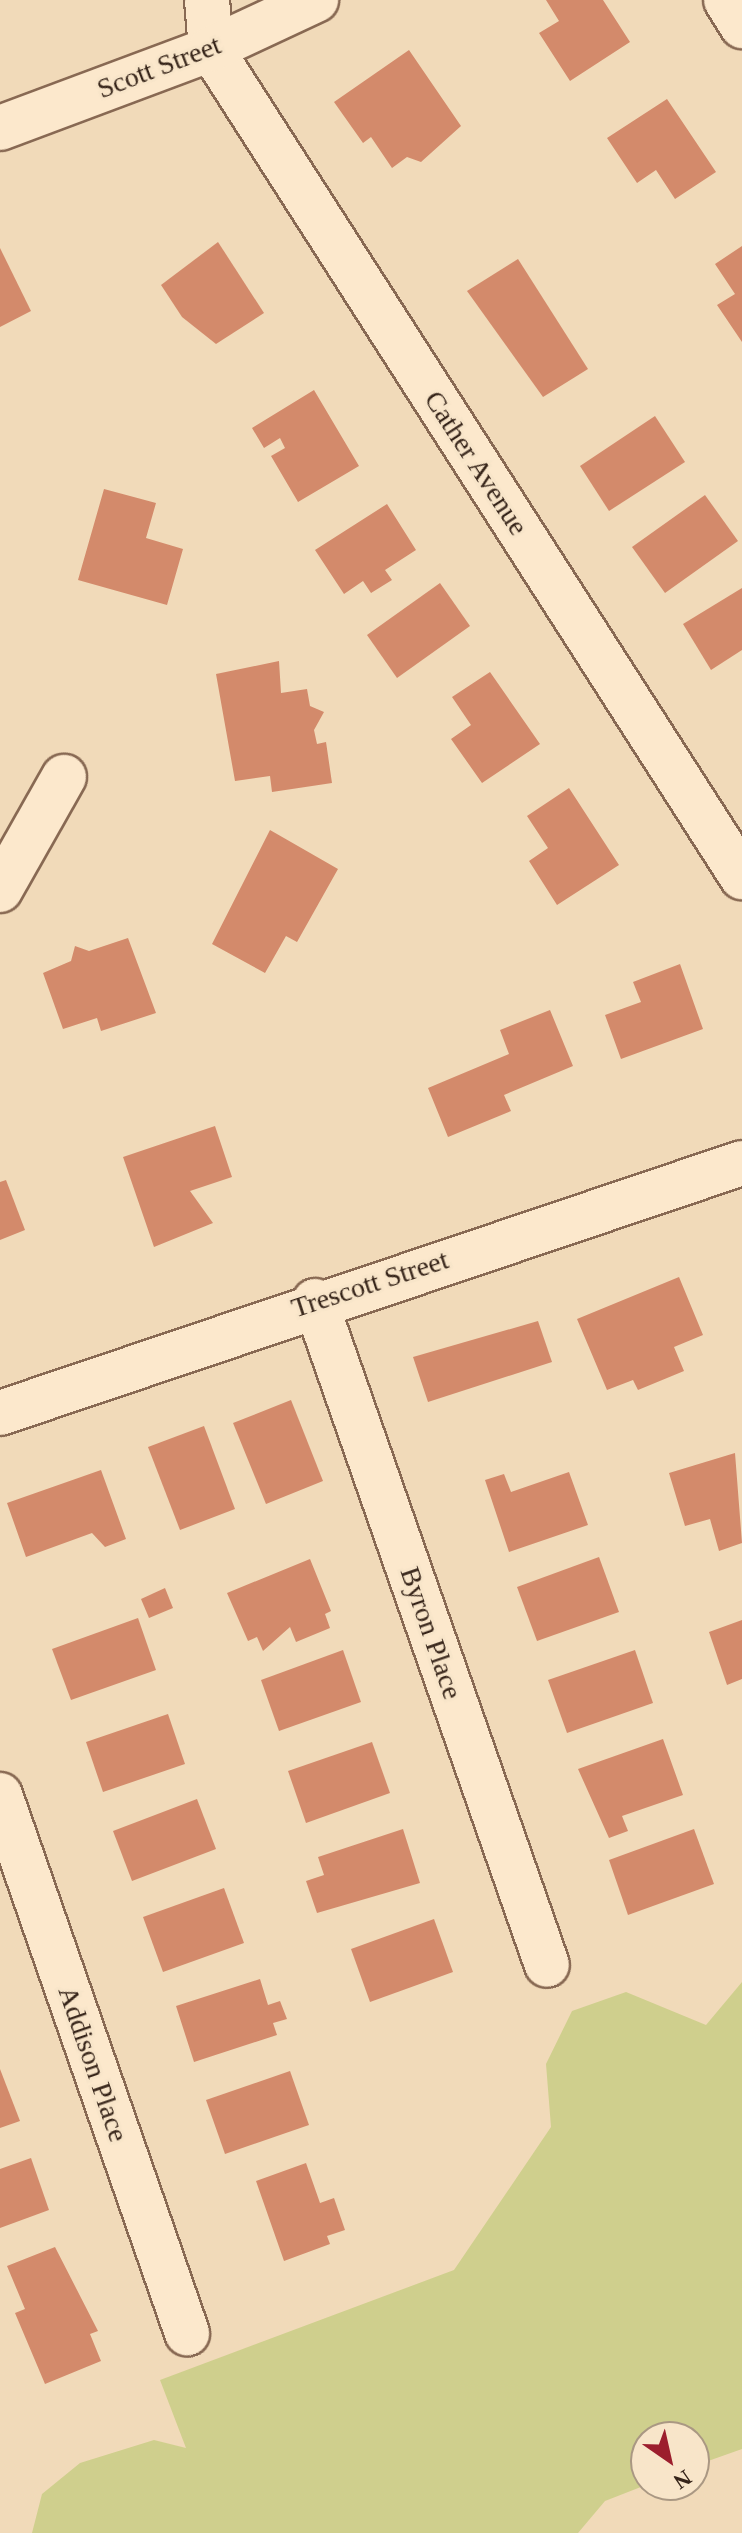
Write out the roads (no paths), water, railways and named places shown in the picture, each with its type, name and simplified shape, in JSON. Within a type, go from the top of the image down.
[{"type":"street","points":[[207,0],[211,49]]},
{"type":"street","name":"Scott Street","points":[[0,128],[211,49],[316,0]]},
{"type":"street","points":[[726,0],[742,26]]},
{"type":"street","name":"Cather Avenue","points":[[211,49],[742,877]]},
{"type":"street","points":[[0,890],[64,777]]},
{"type":"street","name":"Trescott Street","points":[[0,1413],[315,1301],[742,1163]]},
{"type":"street","name":"Byron Place","points":[[315,1301],[547,1965]]},
{"type":"street","name":"Addison Place","points":[[0,1795],[187,2333]]}]
